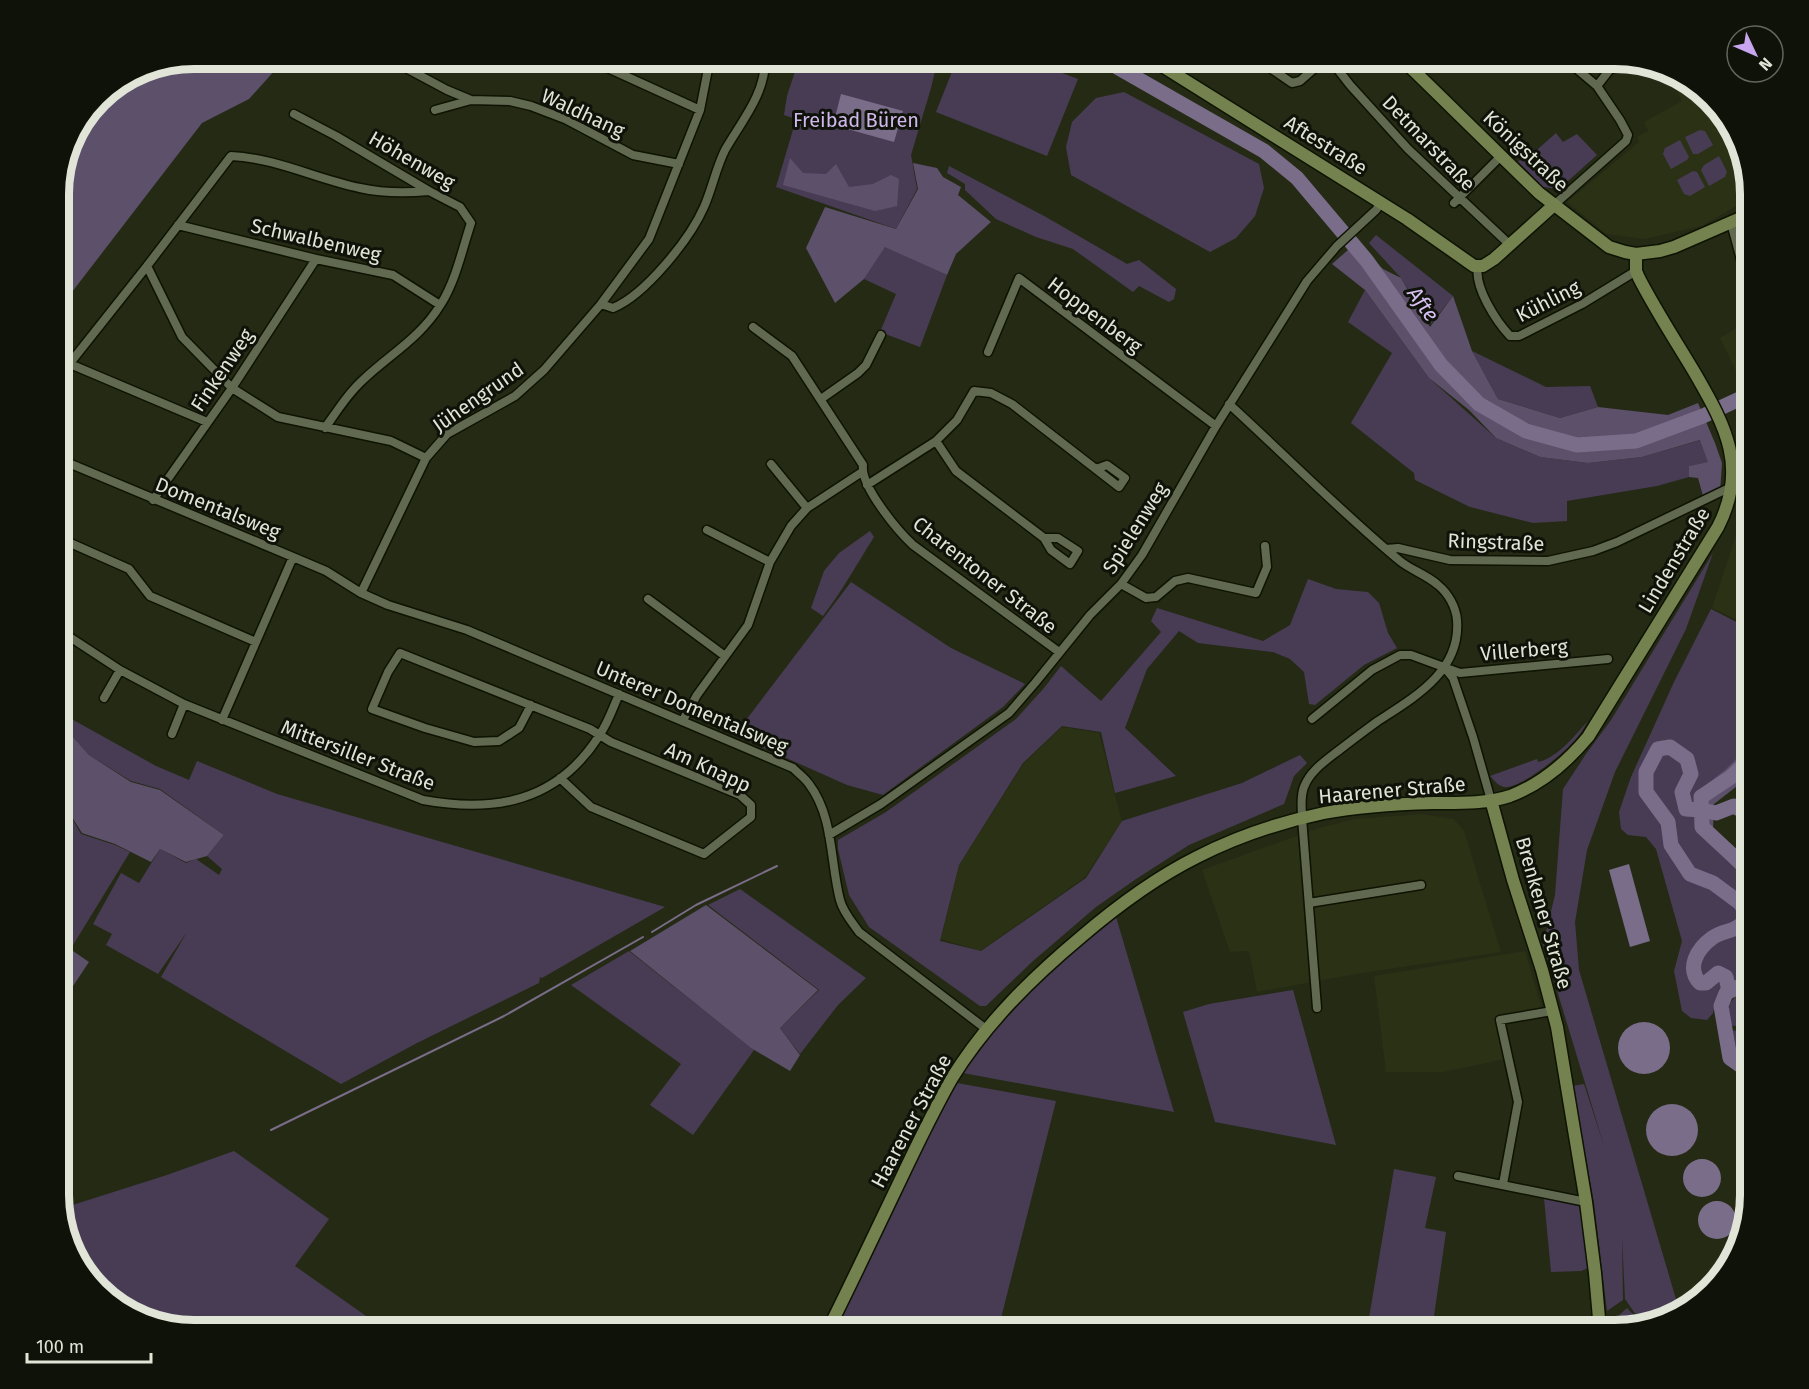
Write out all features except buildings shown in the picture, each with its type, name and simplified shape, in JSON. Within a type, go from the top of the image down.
[{"type":"main road","name":"Aftestraße","points":[[1169,69],[1381,202],[1468,264],[1478,267]]},
{"type":"main road","name":"Königstraße","points":[[1413,69],[1554,205],[1609,247],[1636,254]]},
{"type":"main road","points":[[1478,267],[1489,263],[1554,205]]},
{"type":"main road","points":[[1636,254],[1674,247],[1740,218]]},
{"type":"main road","name":"Lindenstraße","points":[[1491,800],[1508,796],[1536,783],[1563,764],[1588,737],[1718,527],[1729,502],[1731,454],[1724,427],[1644,287],[1636,271],[1636,254]]},
{"type":"main road","name":"Haarener Straße","points":[[833,1320],[930,1117],[986,1029],[1045,967],[1104,917],[1145,888],[1207,853],[1247,836],[1302,818],[1336,810],[1491,800]]},
{"type":"main road","name":"Brenkener Straße","points":[[1491,800],[1552,1011],[1570,1100],[1586,1202],[1599,1320]]},
{"type":"street","name":"Waldhang","points":[[409,69],[471,100]]},
{"type":"street","points":[[612,69],[700,110]]},
{"type":"street","name":"Jühengrund","points":[[361,593],[426,458],[447,434],[515,396],[544,370],[601,304],[649,239],[700,110],[708,69]]},
{"type":"street","points":[[601,304],[613,308],[635,296],[664,266],[685,238],[704,208],[724,152],[751,106],[765,69]]},
{"type":"street","points":[[1272,69],[1292,83],[1300,81],[1313,69]]},
{"type":"street","name":"Detmarstraße","points":[[1337,69],[1350,86],[1456,200],[1509,244]]},
{"type":"street","points":[[1554,205],[1626,141],[1628,135],[1597,86],[1578,69]]},
{"type":"street","points":[[1597,86],[1610,69]]},
{"type":"street","name":"Waldhang","points":[[435,110],[471,100],[510,101],[531,106],[565,120],[633,155],[679,164]]},
{"type":"street","name":"Höhenweg","points":[[294,114],[460,207],[471,223],[453,277],[440,305],[411,341],[364,379],[340,405],[325,428]]},
{"type":"street","points":[[207,422],[70,364],[231,156],[253,157],[360,188],[429,191]]},
{"type":"street","points":[[1456,200],[1501,156]]},
{"type":"street","name":"Spielenweg","points":[[829,835],[881,804],[1009,713],[1090,615],[1121,584],[1144,552],[1229,404],[1307,281],[1337,246],[1381,202]]},
{"type":"street","points":[[1731,222],[1740,256]]},
{"type":"street","name":"Schwalbenweg","points":[[178,225],[316,259],[393,275],[440,305]]},
{"type":"street","name":"Finkenweg","points":[[153,500],[232,388],[316,259]]},
{"type":"street","points":[[147,266],[182,337],[232,388],[278,417],[391,441],[426,458]]},
{"type":"street","name":"Kühling","points":[[1478,267],[1479,284],[1500,325],[1510,336],[1519,336],[1582,304],[1636,271]]},
{"type":"street","name":"Hoppenberg","points":[[988,351],[1019,278],[1216,426]]},
{"type":"street","name":"Charentoner Straße","points":[[753,327],[792,356],[863,465],[862,472],[867,484],[899,531],[913,545],[1059,652]]},
{"type":"street","points":[[822,399],[858,373],[866,364],[881,334]]},
{"type":"street","points":[[867,484],[936,441],[957,420],[974,391],[991,393],[1012,404],[1096,469]]},
{"type":"street","points":[[1229,404],[1402,563],[1439,585],[1454,605],[1457,619],[1451,655],[1432,682],[1418,695],[1363,731],[1323,762],[1311,774],[1305,785],[1301,797],[1302,818],[1317,1008]]},
{"type":"street","points":[[936,441],[956,471],[1044,538]]},
{"type":"street","name":"Domentalsweg","points":[[69,463],[293,557],[326,572],[361,593]]},
{"type":"street","points":[[771,464],[807,508]]},
{"type":"street","points":[[1732,471],[1740,469]]},
{"type":"street","points":[[684,720],[697,695],[748,625],[770,561],[791,526],[807,508],[862,472]]},
{"type":"street","name":"Ringstraße","points":[[1386,549],[1398,548],[1450,560],[1548,561],[1593,551],[1617,542],[1731,487]]},
{"type":"street","points":[[707,530],[770,561]]},
{"type":"street","points":[[69,542],[129,569],[150,596],[256,642]]},
{"type":"street","points":[[1121,584],[1146,598],[1156,597],[1175,581],[1188,578],[1256,593],[1267,567],[1266,546]]},
{"type":"street","points":[[222,720],[293,557]]},
{"type":"street","name":"Unterer Domentalsweg","points":[[361,593],[388,605],[467,630],[793,768],[809,784],[821,805],[829,835],[840,902],[859,932],[986,1029]]},
{"type":"street","points":[[648,599],[725,656]]},
{"type":"street","name":"Mittersiller Straße","points":[[69,638],[120,670],[184,704],[423,800],[448,805],[494,805],[517,801],[560,778],[587,753],[600,735],[619,694]]},
{"type":"street","points":[[531,705],[519,728],[499,741],[474,742],[372,709],[388,672],[400,653],[531,705],[590,729],[600,735]]},
{"type":"street","name":"Villerberg","points":[[1312,719],[1372,670],[1400,654],[1411,655],[1460,673],[1608,659]]},
{"type":"street","name":"Brenkener Straße","points":[[1444,668],[1454,678],[1491,800]]},
{"type":"street","points":[[104,698],[120,670]]},
{"type":"street","points":[[172,734],[184,704]]},
{"type":"street","name":"Am Knapp","points":[[560,778],[591,807],[704,854],[751,817],[751,805],[740,795],[611,742],[600,735]]},
{"type":"street","points":[[1309,903],[1421,885]]},
{"type":"street","points":[[1503,1184],[1518,1101],[1500,1020],[1552,1011]]},
{"type":"street","points":[[1458,1176],[1586,1202]]},
{"type":"shaded area","points":[[194,69],[276,69],[249,99],[202,123],[72,292],[69,290],[70,178],[79,146],[95,118],[125,90],[162,73]]},
{"type":"shaded area","points":[[1674,84],[1703,106],[1714,118],[1727,139],[1738,170],[1740,204],[1702,226],[1645,239],[1606,234],[1567,202],[1639,142],[1637,137],[1648,131],[1644,122],[1682,101]]},
{"type":"shaded area","points":[[841,94],[903,111],[894,142],[833,125]]},
{"type":"shaded area","points":[[790,158],[803,173],[826,174],[836,164],[849,187],[873,184],[891,175],[899,179],[897,206],[875,211],[783,185]]},
{"type":"shaded area","points":[[913,163],[937,168],[943,177],[961,187],[958,195],[991,222],[956,254],[947,275],[885,247],[864,279],[835,303],[806,248],[825,207],[896,229],[918,189]]},
{"type":"shaded area","points":[[1356,243],[1383,269],[1401,278],[1430,327],[1453,296],[1472,351],[1498,399],[1560,418],[1598,407],[1668,415],[1698,403],[1722,463],[1720,492],[1703,496],[1698,478],[1689,477],[1689,466],[1708,462],[1700,440],[1642,457],[1588,463],[1540,457],[1496,438],[1469,410],[1429,378],[1365,290],[1332,264]]},
{"type":"shaded area","points":[[1740,326],[1740,380],[1720,338]]},
{"type":"shaded area","points":[[1740,523],[1740,621],[1712,608]]},
{"type":"shaded area","points":[[1062,727],[1099,733],[1122,822],[1085,877],[980,951],[941,939],[959,865],[1024,763]]},
{"type":"shaded area","points":[[69,734],[89,755],[131,782],[160,790],[224,835],[207,856],[186,862],[160,849],[151,862],[115,844],[82,833],[70,814]]},
{"type":"shaded area","points":[[1740,755],[1740,784],[1714,804],[1713,831],[1740,857],[1740,874],[1695,827],[1696,793]]},
{"type":"shaded area","points":[[1422,814],[1454,819],[1464,831],[1501,952],[1257,992],[1249,951],[1230,952],[1202,870],[1319,828],[1355,819]]},
{"type":"shaded area","points":[[1629,864],[1650,941],[1630,947],[1609,870]]},
{"type":"shaded area","points":[[706,905],[818,990],[780,1028],[800,1055],[790,1071],[751,1048],[630,951]]},
{"type":"shaded area","points":[[73,951],[89,962],[69,992],[69,958]]},
{"type":"shaded area","points":[[1525,951],[1542,1009],[1495,1017],[1505,1059],[1444,1072],[1386,1072],[1374,976]]},
{"type":"shaded area","points":[[1639,1022],[1649,1022],[1658,1026],[1666,1034],[1670,1048],[1666,1062],[1658,1070],[1649,1074],[1639,1074],[1630,1070],[1622,1062],[1618,1053],[1618,1043],[1622,1034],[1630,1026]]},
{"type":"shaded area","points":[[1667,1104],[1677,1104],[1686,1108],[1694,1116],[1698,1130],[1694,1144],[1686,1152],[1677,1156],[1667,1156],[1658,1152],[1650,1144],[1646,1135],[1646,1125],[1650,1116],[1658,1108]]},
{"type":"shaded area","points":[[1702,1159],[1709,1160],[1715,1165],[1720,1171],[1720,1185],[1715,1191],[1709,1196],[1702,1197],[1695,1196],[1689,1191],[1684,1185],[1683,1178],[1684,1171],[1689,1165],[1695,1160]]},
{"type":"shaded area","points":[[1717,1201],[1730,1207],[1736,1220],[1730,1233],[1717,1239],[1704,1233],[1698,1220],[1704,1207]]},
{"type":"green space","name":"Freibad Büren","points":[[796,69],[936,69],[911,155],[917,189],[896,229],[776,187],[795,123],[793,118],[784,115]]},
{"type":"green space","points":[[953,69],[1052,69],[1078,79],[1047,156],[936,112]]},
{"type":"green space","points":[[1124,92],[1259,164],[1264,188],[1255,216],[1236,238],[1210,252],[1071,175],[1066,147],[1072,122],[1096,98]]},
{"type":"green space","points":[[1700,130],[1705,131],[1713,145],[1698,154],[1693,154],[1685,137]]},
{"type":"green space","points":[[1556,133],[1563,142],[1577,134],[1597,155],[1559,189],[1543,187],[1518,162],[1531,149],[1538,149]]},
{"type":"green space","points":[[1680,140],[1689,157],[1671,169],[1663,154],[1665,148]]},
{"type":"green space","points":[[1719,156],[1727,172],[1725,177],[1709,186],[1701,170],[1704,165]]},
{"type":"green space","points":[[949,166],[1046,217],[1127,264],[1139,260],[1176,289],[1174,299],[1169,302],[1139,286],[1133,292],[1073,249],[1036,237],[996,219],[965,190],[965,184],[947,173]]},
{"type":"green space","points":[[1693,171],[1697,172],[1705,187],[1690,196],[1684,194],[1677,180]]},
{"type":"green space","points":[[1376,235],[1453,296],[1431,324],[1401,278],[1369,243]]},
{"type":"green space","points":[[885,246],[947,275],[920,347],[880,332],[896,294],[864,279]]},
{"type":"green space","points":[[1365,290],[1429,378],[1496,438],[1540,457],[1588,463],[1642,457],[1701,440],[1709,462],[1689,466],[1689,477],[1657,486],[1567,501],[1567,521],[1533,523],[1470,507],[1415,480],[1414,473],[1351,423],[1392,353],[1348,322]]},
{"type":"green space","points":[[1472,351],[1546,387],[1590,386],[1598,407],[1560,418],[1498,399]]},
{"type":"green space","points":[[870,531],[874,537],[823,616],[811,608],[824,571],[839,553]]},
{"type":"green space","points":[[1713,553],[1686,629],[1615,772],[1587,850],[1575,922],[1579,970],[1677,1303],[1638,1318],[1625,1299],[1622,1237],[1623,1300],[1607,1311],[1594,1203],[1573,1086],[1584,1084],[1605,1149],[1543,944],[1555,895],[1563,789],[1611,720]]},
{"type":"green space","points":[[1308,579],[1336,589],[1368,592],[1379,603],[1388,633],[1397,648],[1364,665],[1315,705],[1309,704],[1304,672],[1290,659],[1273,652],[1198,643],[1179,631],[1147,669],[1125,728],[1176,776],[1115,793],[1101,732],[1062,726],[1023,763],[959,865],[940,941],[981,951],[1086,878],[1122,821],[1242,783],[1300,755],[1307,763],[1294,776],[1284,804],[1189,845],[1136,879],[1096,907],[1033,961],[986,1006],[980,1006],[869,927],[849,895],[838,840],[886,812],[1016,719],[1061,666],[1101,701],[1161,632],[1151,621],[1157,608],[1263,641],[1290,625]]},
{"type":"green space","points":[[851,582],[951,648],[1025,684],[1003,707],[883,795],[847,785],[746,740],[743,724]]},
{"type":"green space","points":[[1711,609],[1740,624],[1740,754],[1727,769],[1696,793],[1695,827],[1740,874],[1740,977],[1719,989],[1713,1013],[1707,1020],[1691,1018],[1682,1011],[1674,971],[1682,941],[1656,849],[1646,837],[1628,835],[1621,829],[1619,812],[1631,777],[1674,682]]},
{"type":"green space","points":[[69,718],[156,766],[189,780],[197,761],[277,794],[665,907],[542,978],[540,977],[539,983],[417,1043],[341,1084],[161,977],[187,932],[158,974],[106,945],[112,934],[93,924],[121,873],[139,883],[160,849],[186,863],[196,859],[219,875],[222,869],[207,856],[224,835],[160,789],[131,781],[89,755],[69,734]]},
{"type":"green space","points":[[1588,721],[1575,740],[1562,753],[1522,782],[1505,787],[1490,776],[1537,759],[1538,762],[1553,756]]},
{"type":"green space","points":[[69,811],[81,834],[130,852],[69,952]]},
{"type":"green space","points":[[740,889],[866,978],[838,1005],[800,1054],[780,1028],[819,990],[708,905]]},
{"type":"green space","points":[[1116,917],[1174,1112],[963,1073],[1002,1021],[1051,969]]},
{"type":"green space","points":[[629,951],[754,1050],[693,1135],[650,1105],[681,1064],[571,985]]},
{"type":"green space","points":[[1293,990],[1336,1145],[1215,1122],[1183,1012],[1209,1004]]},
{"type":"green space","points":[[1740,994],[1740,1027],[1728,1025],[1730,1006]]},
{"type":"green space","points":[[1731,1030],[1740,1031],[1740,1093]]},
{"type":"green space","points":[[957,1083],[1056,1101],[1001,1320],[840,1320],[920,1151]]},
{"type":"green space","points":[[234,1151],[329,1219],[295,1266],[372,1320],[178,1319],[154,1313],[125,1299],[100,1277],[86,1257],[73,1227],[69,1206]]},
{"type":"green space","points":[[1394,1169],[1436,1177],[1425,1228],[1446,1232],[1433,1320],[1369,1320]]},
{"type":"green space","points":[[1544,1198],[1580,1206],[1588,1268],[1581,1271],[1551,1272]]},
{"type":"green space","points":[[1627,1308],[1636,1318],[1616,1320]]},
{"type":"waterway","name":"Afte","points":[[1120,69],[1264,151],[1297,178],[1367,261],[1441,365],[1479,404],[1526,431],[1577,445],[1636,441],[1703,416],[1740,399]]},
{"type":"waterway","points":[[1740,809],[1734,806],[1716,813],[1686,809],[1682,792],[1691,774],[1687,759],[1670,747],[1658,749],[1646,772],[1646,792],[1668,822],[1671,845],[1690,874],[1713,883],[1740,903]]},
{"type":"waterway","points":[[1740,768],[1701,797],[1702,827],[1740,862]]},
{"type":"waterway","points":[[652,932],[696,905],[777,866]]},
{"type":"waterway","points":[[1729,991],[1726,977],[1718,973],[1706,983],[1700,983],[1696,977],[1694,965],[1698,953],[1707,942],[1716,935],[1740,925]]},
{"type":"waterway","points":[[271,1130],[504,1016],[643,937]]},
{"type":"waterway","points":[[1740,986],[1726,993],[1721,1006],[1730,1058],[1740,1065]]}]
